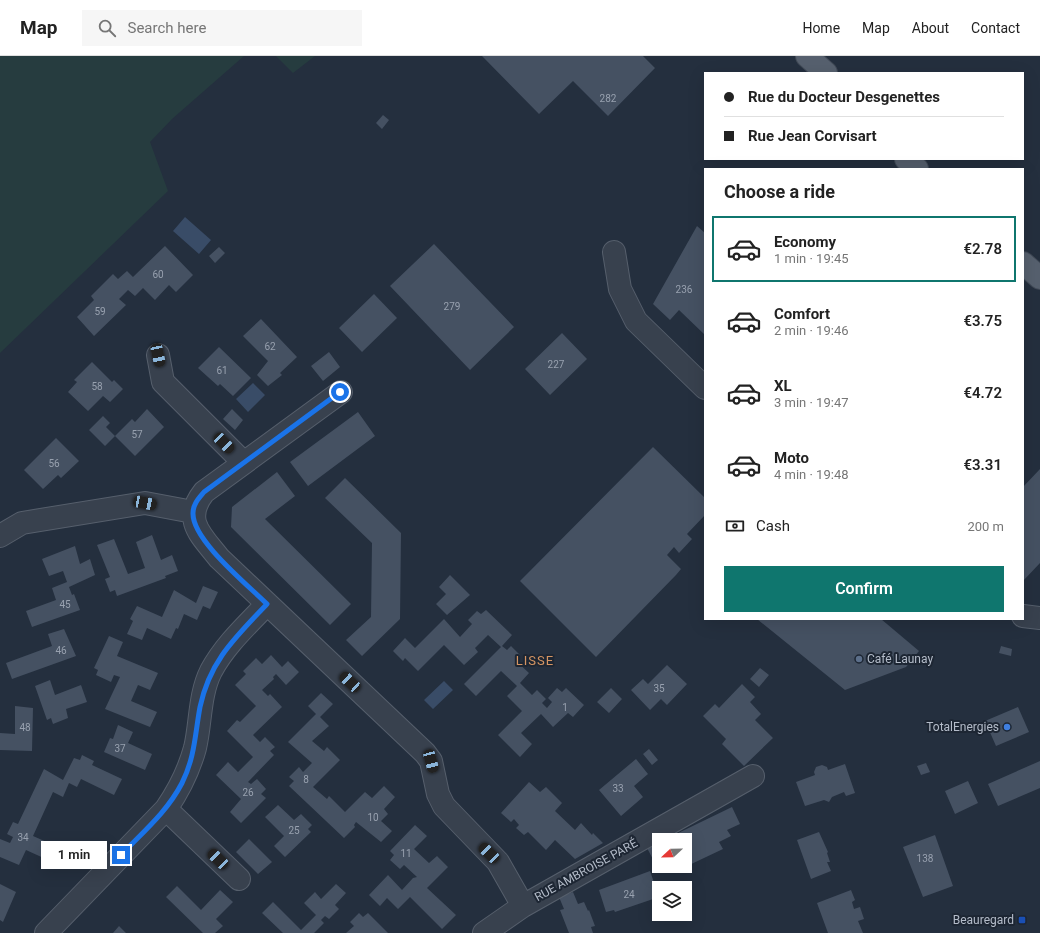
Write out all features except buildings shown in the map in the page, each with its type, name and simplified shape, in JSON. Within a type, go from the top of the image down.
[{"type":"main road","points":[[790,56],[807,72]]},
{"type":"main road","points":[[807,56],[825,72]]},
{"type":"main road","points":[[907,160],[916,168]]},
{"type":"main road","points":[[923,160],[933,168]]},
{"type":"main road","points":[[1024,249],[1040,264]]},
{"type":"main road","points":[[1024,264],[1040,278]]},
{"type":"street","points":[[614,252],[620,289],[636,322],[704,387]]},
{"type":"street","points":[[158,355],[163,382],[244,463]]},
{"type":"street","points":[[340,392],[204,492],[196,502],[193,512],[195,526],[215,552],[267,604],[425,753],[431,761],[438,794],[444,806],[498,862],[523,906]]},
{"type":"street","points":[[0,536],[22,523],[145,503],[193,512]]},
{"type":"street","points":[[46,933],[166,809],[190,765],[195,747],[200,706],[211,672],[226,648],[267,604]]},
{"type":"street","points":[[1024,616],[1040,618]]},
{"type":"street","name":"RUE AMBROISE PARÉ","points":[[484,933],[523,906],[753,776]]},
{"type":"street","points":[[166,809],[239,879]]},
{"type":"green space","points":[[0,56],[244,56],[172,119],[150,142],[168,191],[0,353]]},
{"type":"green space","points":[[276,56],[315,56],[293,73]]},
{"type":"water","points":[[185,217],[211,240],[199,254],[173,231]]},
{"type":"water","points":[[253,383],[265,395],[248,412],[236,399]]},
{"type":"water","points":[[444,681],[453,690],[433,709],[424,700]]},
{"type":"place","name":"Café Launay","points":[[859,659]]},
{"type":"place","name":"TotalEnergies","points":[[1007,727]]},
{"type":"place","name":"Beauregard","points":[[1022,920]]},
{"type":"district","name":"LISSE","points":[[535,660]]},
{"type":"route","points":[[121,855],[166,809],[173,799],[190,765],[195,747],[200,706],[211,672],[226,648],[267,604],[219,558],[201,536],[195,526],[193,512],[196,502],[204,492],[340,392]]}]
